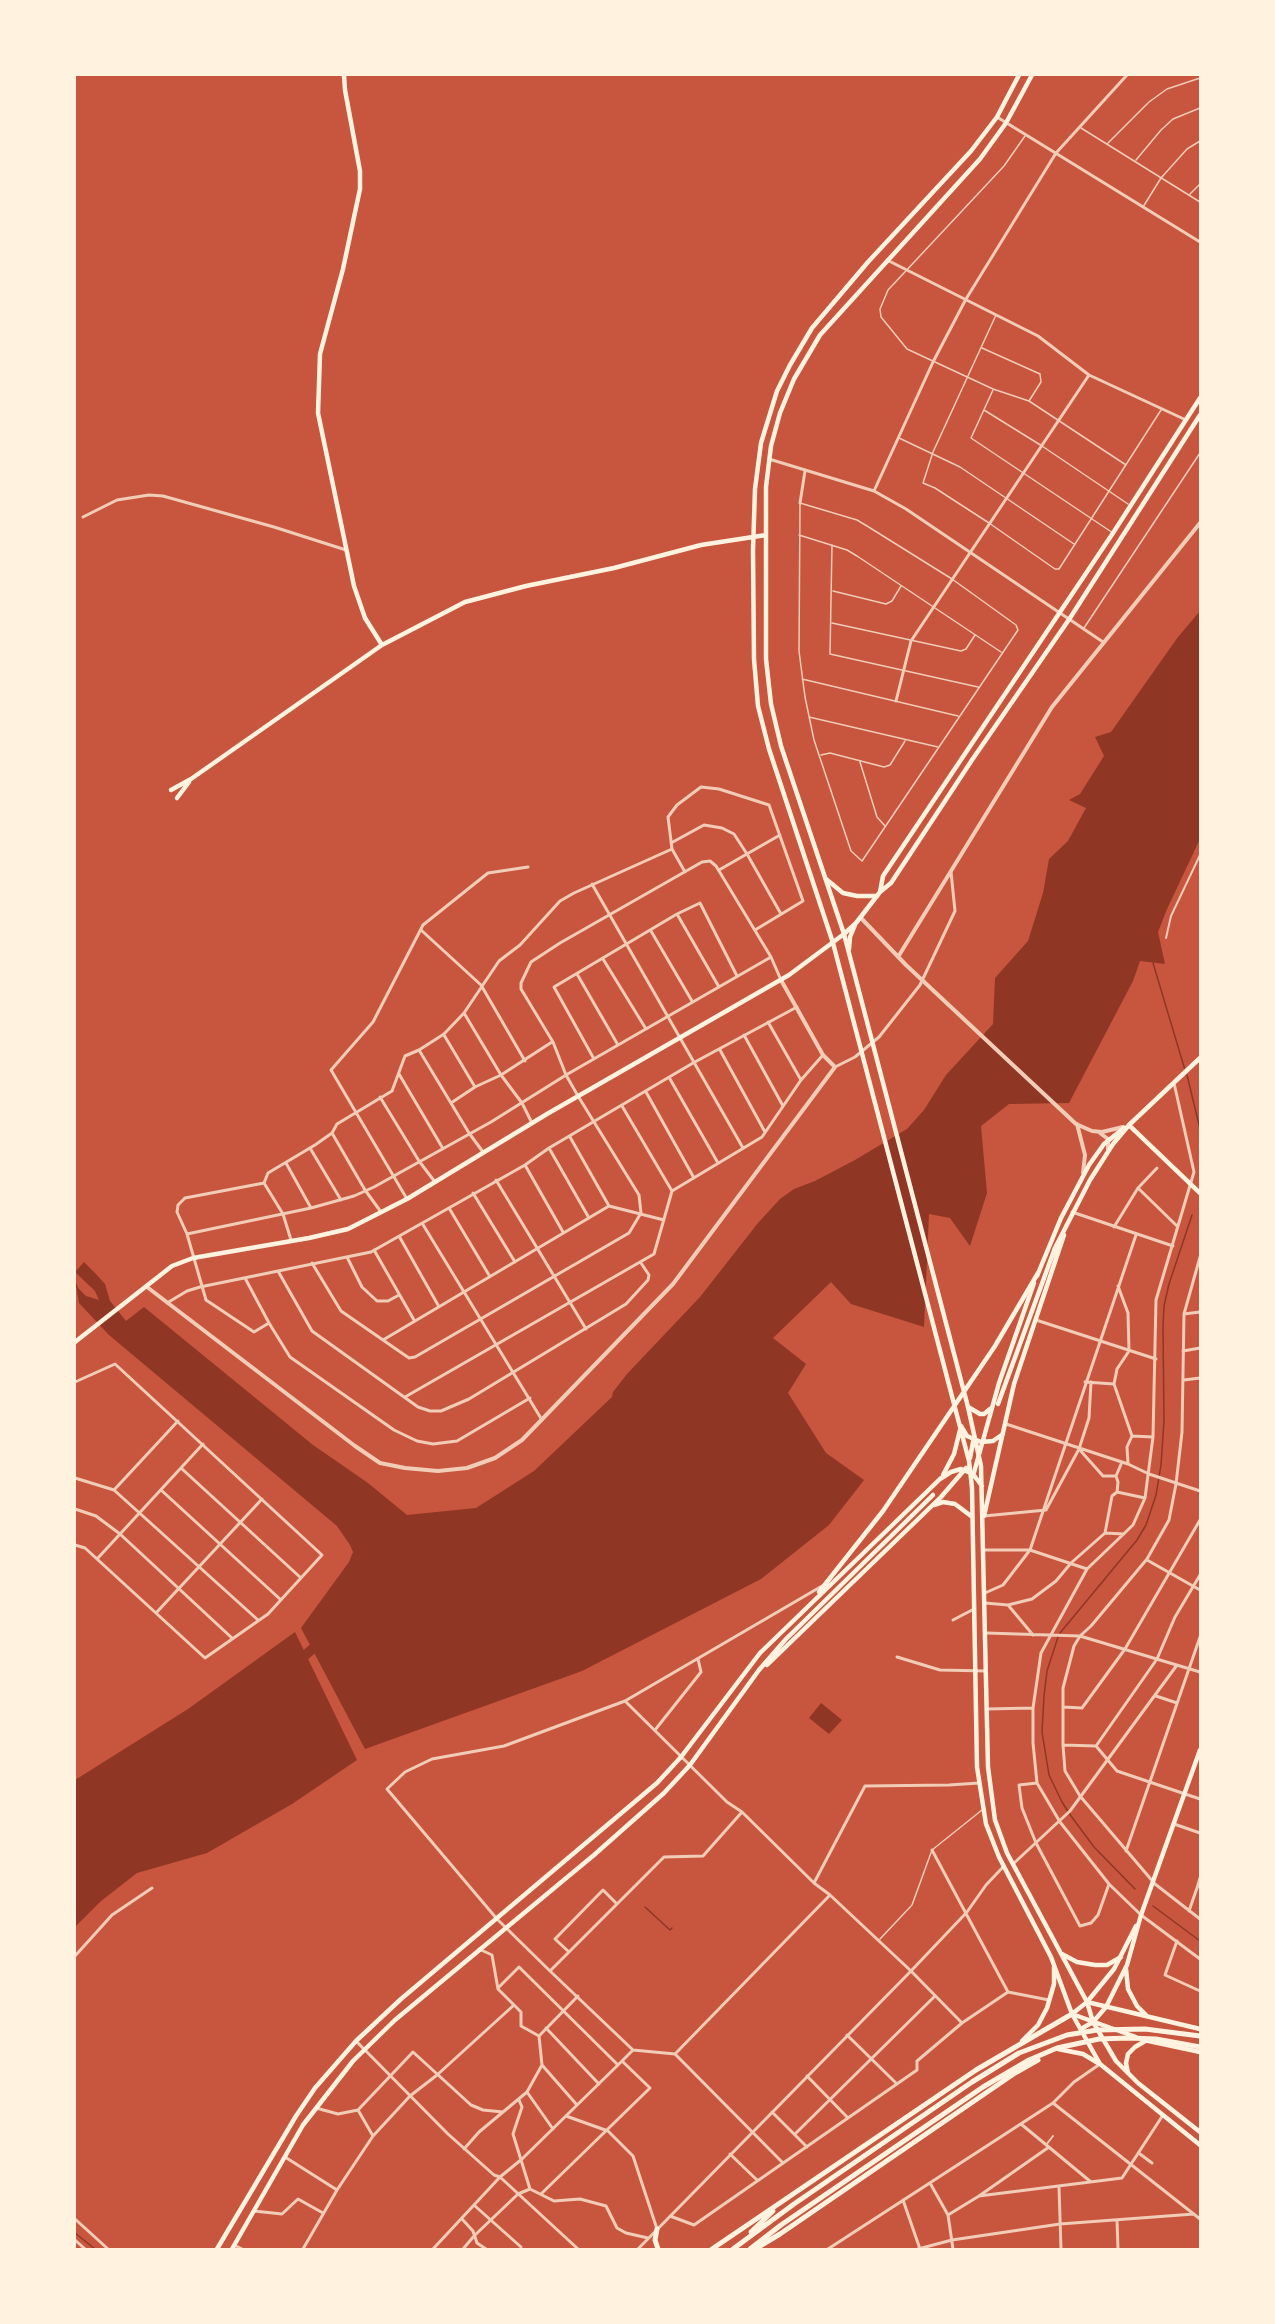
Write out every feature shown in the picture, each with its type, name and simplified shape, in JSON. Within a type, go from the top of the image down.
[{"type":"highway","points":[[712,2249],[976,2070],[1072,2014]]},
{"type":"highway","points":[[755,2249],[810,2214],[1015,2073],[1058,2049],[1081,2029]]},
{"type":"highway","points":[[733,2249],[794,2204],[972,2082],[1019,2053],[1067,2035],[1113,2029],[1145,2029],[1200,2036]]},
{"type":"highway","points":[[750,2249],[781,2225],[983,2088],[1029,2060],[1057,2048],[1099,2039],[1156,2040],[1200,2048]]},
{"type":"highway","points":[[733,2249],[798,2191]]},
{"type":"highway","points":[[657,2229],[655,2240],[658,2249]]},
{"type":"main road","points":[[344,75],[360,171],[360,189],[343,269],[322,341],[318,413],[354,586],[365,618],[382,645]]},
{"type":"main road","points":[[1019,75],[997,117],[954,170],[867,262],[822,315],[802,343],[777,391],[764,428],[756,474],[753,536],[753,659],[759,706],[769,748],[833,943],[972,1473],[970,1532],[979,1783],[982,1810],[1004,1866],[1054,1964],[1072,2014],[1100,2064]]},
{"type":"main road","points":[[1032,75],[1006,123],[969,172],[830,322],[806,356],[787,396],[775,431],[766,488],[766,658],[771,704],[781,746],[844,934],[979,1451],[984,1516],[988,1767],[992,1806],[1000,1836],[1087,2002],[1093,2022],[1116,2061],[1129,2075],[1200,2132]]},
{"type":"main road","points":[[879,894],[883,876],[1131,506],[1200,398]]},
{"type":"main road","points":[[75,1342],[172,1266],[194,1258],[348,1229],[407,1199],[578,1096],[781,980],[806,964],[844,934],[856,924],[879,894],[891,883],[1070,618],[1200,415]]},
{"type":"main road","points":[[171,790],[191,779],[382,645],[465,602],[526,586],[614,568],[701,544],[766,535]]},
{"type":"main road","points":[[177,798],[191,779]]},
{"type":"main road","points":[[826,879],[843,893],[857,896],[879,894]]},
{"type":"main road","points":[[848,951],[850,937],[856,924]]},
{"type":"main road","points":[[998,1404],[1048,1265],[1072,1212],[1106,1154],[1129,1125],[1200,1060]]},
{"type":"main road","points":[[740,1696],[783,1650],[965,1470],[991,1407],[1057,1226],[1099,1149],[1108,1138],[1129,1125]]},
{"type":"main road","points":[[1129,1125],[1200,1192]]},
{"type":"main road","points":[[984,1516],[1014,1384],[1072,1212]]},
{"type":"main road","points":[[799,1615],[863,1539],[896,1493],[995,1347],[1038,1273]]},
{"type":"main road","points":[[968,1407],[973,1412],[982,1414],[991,1407]]},
{"type":"main road","points":[[960,1423],[965,1433],[977,1441],[993,1441],[1004,1432]]},
{"type":"main road","points":[[217,2249],[296,2116],[315,2088],[356,2041],[401,1999],[657,1783],[681,1756],[755,1659],[939,1479],[954,1454],[959,1439],[960,1423]]},
{"type":"main road","points":[[972,1473],[979,1451]]},
{"type":"main road","points":[[939,1479],[957,1469],[965,1470],[972,1473],[980,1482],[983,1490]]},
{"type":"main road","points":[[233,2247],[284,2156],[315,2107],[364,2049],[505,1927],[621,1833],[664,1793],[690,1765],[740,1696],[798,1626],[933,1495]]},
{"type":"main road","points":[[931,1506],[944,1502],[955,1504],[967,1511],[972,1519]]},
{"type":"main road","points":[[1081,2029],[1093,2022],[1106,2007],[1126,1965],[1144,1907],[1200,1750]]},
{"type":"main road","points":[[1072,2014],[1087,2002],[1121,1957],[1141,1916]]},
{"type":"main road","points":[[1059,1952],[1077,1962],[1095,1965],[1107,1965],[1121,1957]]},
{"type":"main road","points":[[1018,2045],[1038,2025],[1050,2000],[1054,1984],[1054,1964]]},
{"type":"main road","points":[[1126,1965],[1128,1989],[1131,1996],[1140,2010],[1150,2018]]},
{"type":"main road","points":[[1087,2002],[1200,2029]]},
{"type":"main road","points":[[1072,2014],[1147,2040],[1200,2052]]},
{"type":"main road","points":[[1129,2075],[1126,2067],[1128,2054],[1147,2040]]},
{"type":"main road","points":[[1058,2049],[1083,2054],[1100,2064],[1200,2145]]},
{"type":"street","points":[[874,491],[933,362],[966,299],[1056,153],[1127,75]]},
{"type":"street","points":[[997,117],[1200,242]]},
{"type":"street","points":[[887,260],[1038,336],[1089,375],[1186,420]]},
{"type":"street","points":[[896,701],[911,641],[1089,375]]},
{"type":"street","points":[[769,459],[874,491],[970,551],[1103,642]]},
{"type":"street","points":[[800,503],[805,471]]},
{"type":"street","points":[[83,517],[117,500],[149,495],[163,496],[346,550]]},
{"type":"street","points":[[898,957],[1052,706],[1200,523]]},
{"type":"street","points":[[685,872],[672,849],[668,817],[677,806],[700,787],[719,789],[769,805],[803,901],[755,930]]},
{"type":"street","points":[[671,843],[704,825],[722,828],[734,834],[781,914]]},
{"type":"street","points":[[719,870],[780,835]]},
{"type":"street","points":[[264,1184],[268,1173],[332,1133],[337,1124],[392,1091],[405,1056],[444,1034],[464,1013],[499,961],[520,945],[560,901],[592,884],[672,849]]},
{"type":"street","points":[[1166,938],[1171,916],[1200,855]]},
{"type":"street","points":[[312,1263],[341,1311],[409,1358],[415,1357],[482,1319],[629,1233],[641,1213],[639,1195],[566,1075],[553,1042],[521,989],[521,983],[531,962],[702,862],[710,861],[719,870],[771,957],[781,980],[823,1055],[835,1067]]},
{"type":"street","points":[[407,1199],[395,1175],[331,1070],[373,1022],[423,925],[488,873],[528,867]]},
{"type":"street","points":[[147,1287],[380,1463],[438,1471],[467,1468],[495,1458],[522,1440],[673,1284],[835,1067],[855,1057],[879,1037],[920,985],[955,910],[951,871]]},
{"type":"street","points":[[592,884],[743,1148]]},
{"type":"street","points":[[594,1059],[554,987],[677,914],[700,903],[737,976]]},
{"type":"street","points":[[677,914],[719,987]]},
{"type":"street","points":[[861,918],[906,965],[1076,1124],[1085,1155],[1082,1179]]},
{"type":"street","points":[[421,929],[481,985],[525,1061]]},
{"type":"street","points":[[651,931],[692,1001]]},
{"type":"street","points":[[187,1234],[311,1208],[341,1200],[365,1190],[522,1103],[692,1001],[771,957]]},
{"type":"street","points":[[603,958],[646,1029]]},
{"type":"street","points":[[577,974],[618,1045]]},
{"type":"street","points":[[166,1303],[187,1291],[203,1286],[374,1250],[525,1165],[549,1148],[594,1124],[693,1064],[797,1007]]},
{"type":"street","points":[[464,1013],[501,1075],[522,1103],[532,1123]]},
{"type":"street","points":[[768,1022],[801,1080]]},
{"type":"street","points":[[444,1034],[476,1087]]},
{"type":"street","points":[[744,1035],[783,1106]]},
{"type":"street","points":[[451,1103],[525,1061],[553,1042]]},
{"type":"street","points":[[419,1050],[483,1153]]},
{"type":"street","points":[[720,1050],[765,1132]]},
{"type":"street","points":[[405,1397],[654,1254],[672,1191],[762,1137],[801,1080],[823,1055]]},
{"type":"street","points":[[398,1073],[442,1147]]},
{"type":"street","points":[[669,1078],[718,1163]]},
{"type":"street","points":[[1176,1082],[1194,1172],[1156,1300],[1153,1437],[1145,1497],[1133,1525],[1087,1569],[1041,1653],[1033,1708],[1037,1783],[1060,1822],[1109,1884],[1141,1916],[1200,1959]]},
{"type":"street","points":[[646,1092],[694,1178]]},
{"type":"street","points":[[380,1097],[418,1161],[435,1182]]},
{"type":"street","points":[[622,1106],[672,1191]]},
{"type":"street","points":[[1076,1124],[1108,1138],[1106,1154]]},
{"type":"street","points":[[1096,1132],[1108,1132],[1129,1125]]},
{"type":"street","points":[[332,1133],[365,1190],[381,1212]]},
{"type":"street","points":[[570,1136],[609,1206]]},
{"type":"street","points":[[310,1148],[341,1200]]},
{"type":"street","points":[[549,1148],[589,1218]]},
{"type":"street","points":[[286,1163],[311,1208]]},
{"type":"street","points":[[525,1165],[563,1232]]},
{"type":"street","points":[[1114,1227],[1138,1188],[1157,1168]]},
{"type":"street","points":[[496,1180],[586,1329]]},
{"type":"street","points":[[264,1184],[283,1214],[291,1240]]},
{"type":"street","points":[[264,1184],[184,1198],[178,1205],[177,1212],[187,1234],[206,1300],[254,1332],[269,1323]]},
{"type":"street","points":[[1138,1188],[1178,1227]]},
{"type":"street","points":[[473,1193],[515,1262]]},
{"type":"street","points":[[383,1340],[438,1305],[609,1206],[664,1220]]},
{"type":"street","points":[[449,1208],[489,1275]]},
{"type":"street","points":[[1072,1212],[1173,1246]]},
{"type":"street","points":[[422,1223],[465,1290],[542,1420]]},
{"type":"street","points":[[985,1593],[1003,1585],[1030,1550],[1136,1235]]},
{"type":"street","points":[[399,1236],[438,1305]]},
{"type":"street","points":[[374,1250],[414,1320]]},
{"type":"street","points":[[347,1257],[362,1287],[377,1301],[388,1301],[399,1295]]},
{"type":"street","points":[[1200,1257],[1184,1314],[1182,1431],[1169,1520],[1147,1559],[1080,1636],[1067,1668],[1063,1707],[1065,1771],[1080,1796],[1153,1883],[1200,1919]]},
{"type":"street","points":[[278,1271],[312,1331],[418,1407],[430,1411],[441,1411],[469,1399],[626,1305],[648,1280],[649,1275],[641,1263]]},
{"type":"street","points":[[245,1278],[290,1357],[394,1430],[417,1441],[433,1444],[457,1441],[530,1398]]},
{"type":"street","points":[[1118,1285],[1128,1313],[1128,1351],[1117,1369],[1114,1384],[1132,1436],[1127,1447],[1128,1464]]},
{"type":"street","points":[[1184,1314],[1200,1312]]},
{"type":"street","points":[[1036,1320],[1155,1359]]},
{"type":"street","points":[[1183,1351],[1200,1348]]},
{"type":"street","points":[[75,1382],[115,1364],[322,1555],[281,1600],[258,1621],[205,1658],[85,1548],[75,1545]]},
{"type":"street","points":[[1184,1380],[1200,1378]]},
{"type":"street","points":[[1085,1382],[1114,1384]]},
{"type":"street","points":[[984,1516],[1042,1511],[1049,1507],[1079,1449],[1089,1418],[1091,1382]]},
{"type":"street","points":[[114,1490],[178,1421]]},
{"type":"street","points":[[1006,1424],[1128,1464],[1149,1474],[1200,1491]]},
{"type":"street","points":[[1053,1440],[1054,1436]]},
{"type":"street","points":[[1132,1436],[1153,1437]]},
{"type":"street","points":[[97,1559],[203,1444]]},
{"type":"street","points":[[1079,1449],[1103,1476],[1116,1476]]},
{"type":"street","points":[[1118,1492],[1116,1476],[1122,1462]]},
{"type":"street","points":[[181,1468],[301,1578]]},
{"type":"street","points":[[76,1477],[114,1490],[258,1621]]},
{"type":"street","points":[[161,1490],[281,1600]]},
{"type":"street","points":[[985,1603],[1008,1605],[1032,1599],[1056,1581],[1071,1563],[1105,1533],[1112,1496],[1118,1492],[1145,1497]]},
{"type":"street","points":[[156,1613],[262,1499]]},
{"type":"street","points":[[75,1509],[96,1516],[120,1534],[233,1638]]},
{"type":"street","points":[[1063,1707],[1082,1708],[1125,1649],[1200,1520]]},
{"type":"street","points":[[1105,1533],[1124,1534]]},
{"type":"street","points":[[984,1550],[1030,1550],[1087,1569]]},
{"type":"street","points":[[1147,1559],[1200,1590]]},
{"type":"street","points":[[1096,1746],[1157,1659],[1175,1617],[1200,1575]]},
{"type":"street","points":[[783,2163],[675,2054],[633,2050],[497,1919],[387,1789],[405,1772],[432,1759],[504,1746],[625,1701],[825,1584]]},
{"type":"street","points":[[1008,1605],[1034,1635]]},
{"type":"street","points":[[953,1620],[974,1609]]},
{"type":"street","points":[[986,1633],[1080,1636],[1200,1672]]},
{"type":"street","points":[[1126,1851],[1200,1637]]},
{"type":"street","points":[[897,1657],[939,1670],[986,1671]]},
{"type":"street","points":[[654,1731],[701,1672],[698,1659]]},
{"type":"street","points":[[1013,1864],[1060,1822],[1082,1796],[1177,1665]]},
{"type":"street","points":[[1156,1695],[1178,1703]]},
{"type":"street","points":[[625,1701],[727,1802],[742,1812],[814,1883],[830,1894],[962,2023]]},
{"type":"street","points":[[987,1709],[1033,1708]]},
{"type":"street","points":[[1063,1744],[1096,1746],[1117,1771],[1200,1799]]},
{"type":"street","points":[[814,1883],[865,1786],[979,1783]]},
{"type":"street","points":[[1037,1783],[1019,1785],[1022,1808],[1036,1843],[1080,1926],[1091,1923],[1098,1915],[1109,1884]]},
{"type":"street","points":[[550,1971],[664,1857],[703,1856],[742,1812]]},
{"type":"street","points":[[1174,1824],[1200,1833]]},
{"type":"street","points":[[932,1850],[1008,1992]]},
{"type":"street","points":[[638,2249],[911,1971],[967,1912],[986,1885],[1004,1866]]},
{"type":"street","points":[[1189,1911],[1200,1878]]},
{"type":"street","points":[[75,1956],[112,1915],[152,1888]]},
{"type":"street","points":[[569,1952],[555,1939],[603,1890],[617,1904]]},
{"type":"street","points":[[675,2054],[830,1894]]},
{"type":"street","points":[[1177,1941],[1165,1976],[1200,1991]]},
{"type":"street","points":[[479,1949],[492,1955],[498,1989],[521,2012],[521,2026],[539,2036]]},
{"type":"street","points":[[498,1989],[519,1967],[618,2065]]},
{"type":"street","points":[[669,2216],[694,2225],[917,2070],[917,2061],[962,2023],[1008,1992],[1050,2000]]},
{"type":"street","points":[[795,2134],[935,1995]]},
{"type":"street","points":[[464,2149],[479,2132],[527,2092],[542,2065],[539,2036],[578,1996]]},
{"type":"street","points":[[303,2249],[337,2190],[373,2136],[410,2096],[438,2075],[514,2005]]},
{"type":"street","points":[[546,2028],[599,2084]]},
{"type":"street","points":[[847,2035],[897,2084]]},
{"type":"street","points":[[356,2041],[464,2149],[494,2175],[500,2177],[578,2249]]},
{"type":"street","points":[[433,2249],[500,2177],[522,2160],[633,2050]]},
{"type":"street","points":[[315,2107],[338,2114],[358,2110],[413,2052],[471,2105],[503,2112]]},
{"type":"street","points":[[541,2194],[650,2088],[622,2061]]},
{"type":"street","points":[[828,2249],[1053,2103],[1074,2082],[1100,2064]]},
{"type":"street","points":[[542,2065],[578,2105]]},
{"type":"street","points":[[807,2076],[848,2118]]},
{"type":"street","points":[[527,2092],[553,2129]]},
{"type":"street","points":[[519,2100],[522,2107],[513,2134],[531,2189],[554,2201],[580,2199],[606,2206],[617,2228],[626,2233],[648,2238]]},
{"type":"street","points":[[1053,2103],[1198,2217]]},
{"type":"street","points":[[358,2110],[373,2136]]},
{"type":"street","points":[[772,2112],[807,2147]]},
{"type":"street","points":[[979,2196],[1122,2178],[1140,2154],[1163,2115]]},
{"type":"street","points":[[566,2116],[608,2131],[633,2156],[657,2229]]},
{"type":"street","points":[[1021,2124],[1093,2183]]},
{"type":"street","points":[[948,2216],[1048,2146],[1053,2136]]},
{"type":"street","points":[[730,2154],[758,2181]]},
{"type":"street","points":[[1140,2154],[1152,2163]]},
{"type":"street","points":[[284,2156],[337,2190]]},
{"type":"street","points":[[930,2183],[948,2216],[953,2249]]},
{"type":"street","points":[[1059,2187],[1061,2249]]},
{"type":"street","points":[[463,2249],[518,2194],[531,2189]]},
{"type":"street","points":[[253,2211],[282,2214],[298,2199],[323,2213]]},
{"type":"street","points":[[903,2200],[919,2249],[952,2240],[1060,2224],[1198,2217]]},
{"type":"street","points":[[475,2206],[521,2247]]},
{"type":"street","points":[[462,2218],[477,2243],[486,2249]]},
{"type":"street","points":[[75,2219],[108,2249]]},
{"type":"street","points":[[1117,2220],[1118,2249]]},
{"type":"street","points":[[75,2240],[85,2249]]},
{"type":"street","points":[[233,2247],[242,2249]]},
{"type":"lane","points":[[1108,144],[1149,102],[1167,89],[1200,78]]},
{"type":"lane","points":[[1135,161],[1173,119],[1200,108]]},
{"type":"lane","points":[[1080,128],[1200,202]]},
{"type":"lane","points":[[1026,135],[1004,166],[888,290],[880,309],[881,317],[907,349],[993,388],[1029,401],[1126,465]]},
{"type":"lane","points":[[1142,207],[1161,178],[1187,149],[1200,141]]},
{"type":"lane","points":[[1189,195],[1200,184]]},
{"type":"lane","points":[[997,314],[933,452],[923,483],[935,488],[989,523],[1055,569],[1059,569],[1162,408]]},
{"type":"lane","points":[[981,348],[1040,374],[1041,382],[1029,401]]},
{"type":"lane","points":[[993,388],[971,438],[1113,533]]},
{"type":"lane","points":[[984,410],[1131,506]]},
{"type":"lane","points":[[898,438],[960,466],[1074,544]]},
{"type":"lane","points":[[1084,628],[1200,453]]},
{"type":"lane","points":[[800,503],[857,520],[952,579],[1016,625],[1018,630],[862,861],[851,851],[809,717],[802,679],[799,651],[800,503]]},
{"type":"lane","points":[[799,535],[832,545],[857,556],[1002,653]]},
{"type":"lane","points":[[832,545],[830,654],[978,687]]},
{"type":"lane","points":[[831,591],[886,604],[892,601],[902,585]]},
{"type":"lane","points":[[831,623],[961,651],[966,649],[975,635]]},
{"type":"lane","points":[[802,679],[959,717]]},
{"type":"lane","points":[[809,717],[939,748]]},
{"type":"lane","points":[[820,755],[830,753],[884,766],[890,765],[906,740]]},
{"type":"lane","points":[[860,760],[877,817],[886,827]]},
{"type":"lane","points":[[879,1941],[912,1905],[932,1850],[982,1810]]},
{"type":"shaded area","points":[[1200,611],[1200,839],[1158,932],[1165,964],[1140,961],[1133,981],[1069,1103],[1009,1104],[981,1126],[987,1193],[970,1246],[950,1218],[929,1214],[924,1327],[851,1304],[831,1282],[773,1338],[806,1364],[788,1393],[826,1453],[864,1480],[829,1525],[761,1579],[582,1671],[365,1749],[301,1628],[349,1562],[353,1552],[350,1545],[337,1526],[109,1335],[79,1303],[75,1280],[78,1288],[86,1296],[99,1300],[95,1291],[75,1272],[75,1269],[77,1270],[84,1262],[95,1273],[105,1284],[110,1301],[126,1321],[144,1307],[313,1445],[368,1483],[407,1515],[476,1508],[534,1471],[612,1397],[613,1392],[627,1374],[700,1297],[758,1223],[780,1199],[794,1189],[855,1160],[907,1129],[924,1110],[946,1075],[993,1024],[995,978],[1028,941],[1043,893],[1049,859],[1068,841],[1086,808],[1069,800],[1080,794],[1104,756],[1095,737],[1111,732],[1178,637]]},
{"type":"shaded area","points":[[295,1632],[357,1760],[292,1804],[207,1853],[137,1873],[101,1901],[75,1927],[75,1780],[188,1709]]},
{"type":"shaded area","points":[[821,1703],[842,1720],[829,1734],[809,1718]]},
{"type":"waterway","points":[[1153,963],[1185,1070]]},
{"type":"waterway","points":[[1187,1075],[1200,1129]]},
{"type":"waterway","points":[[1060,1633],[1137,1540],[1146,1525],[1156,1495],[1164,1421],[1164,1306],[1192,1215]]},
{"type":"waterway","points":[[1058,1637],[1047,1671],[1044,1696],[1042,1732],[1049,1775],[1062,1802],[1094,1847],[1135,1889]]},
{"type":"waterway","points":[[296,1663],[323,1640]]},
{"type":"waterway","points":[[1153,1906],[1200,1941]]},
{"type":"waterway","points":[[645,1907],[670,1930],[672,1928]]},
{"type":"waterway","points":[[75,2233],[95,2249]]}]
